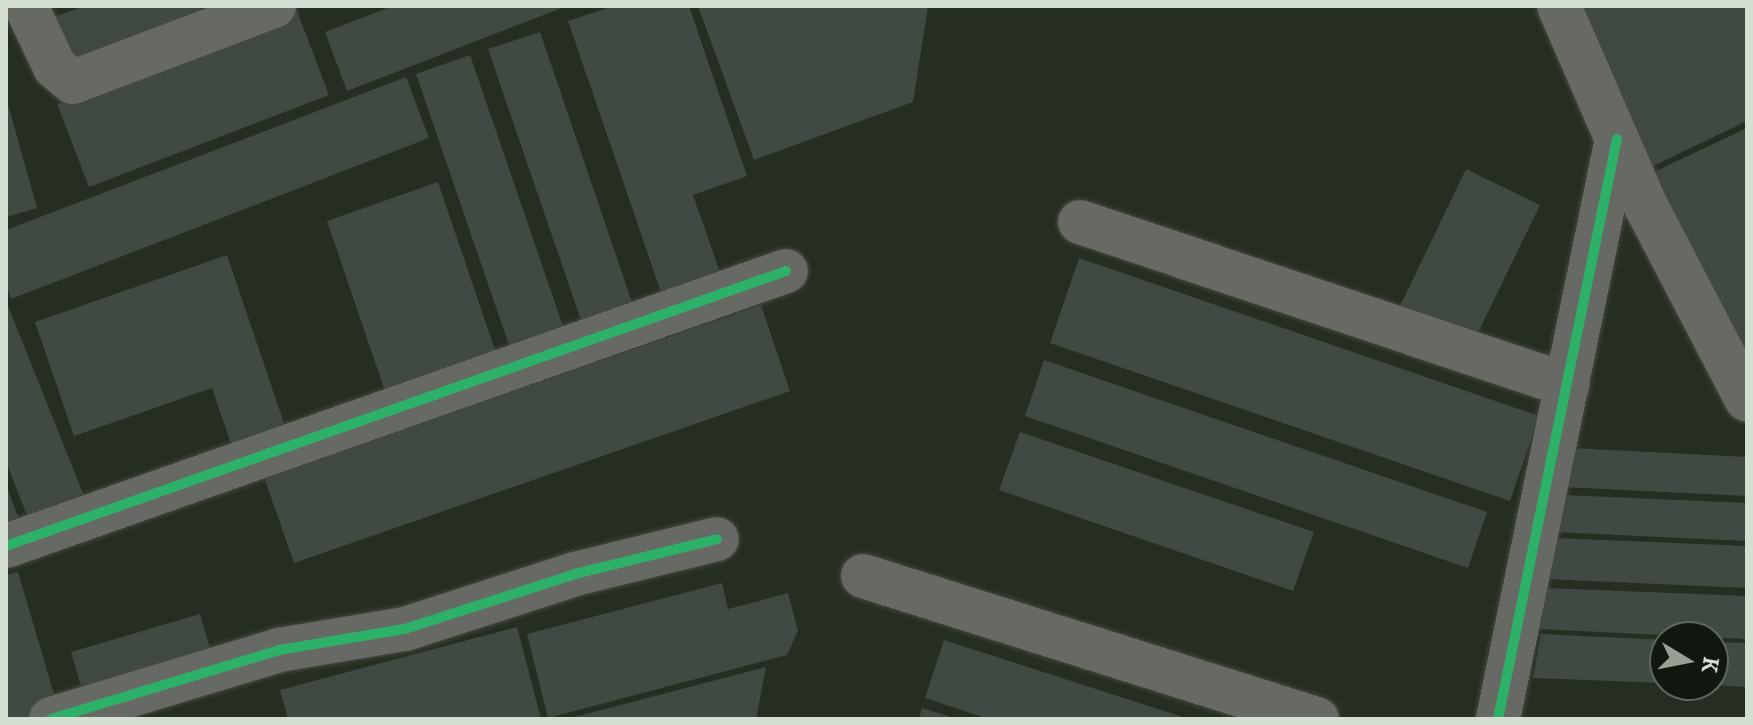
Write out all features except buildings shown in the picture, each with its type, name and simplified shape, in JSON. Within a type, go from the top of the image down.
[{"type":"street","points":[[26,6],[55,67],[73,82],[274,6]]},
{"type":"street","points":[[1559,6],[1647,208],[1747,400]]},
{"type":"street","points":[[1498,719],[1617,139]]},
{"type":"street","points":[[1080,222],[1567,385]]},
{"type":"street","points":[[6,546],[786,271]]},
{"type":"street","points":[[51,719],[279,650],[405,629],[575,574],[717,539]]},
{"type":"street","points":[[863,576],[1317,719]]},
{"type":"cycle path","points":[[1498,719],[1617,139]]},
{"type":"cycle path","points":[[6,546],[786,271]]},
{"type":"cycle path","points":[[51,719],[279,650],[405,629],[575,574],[717,539]]}]
